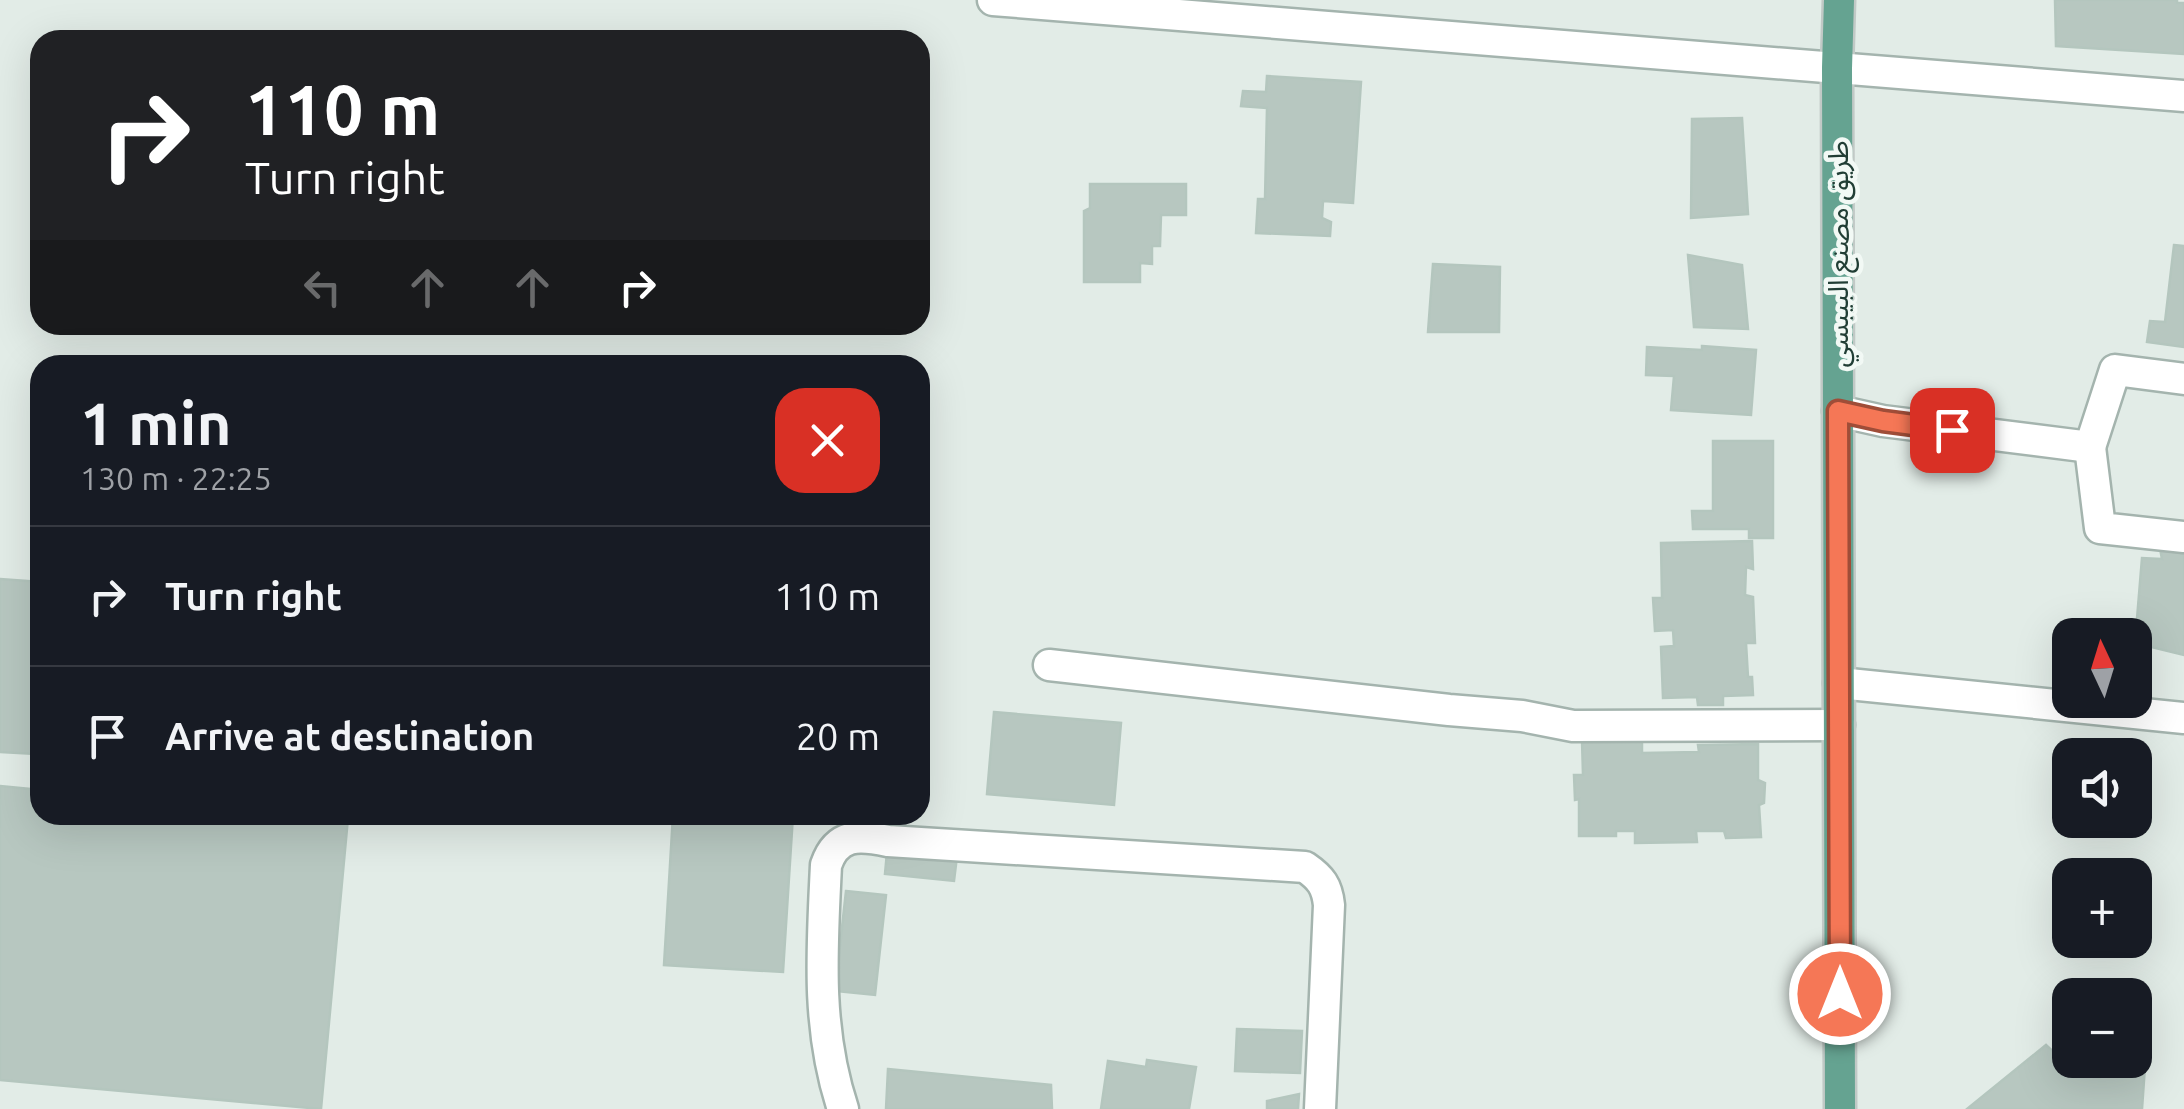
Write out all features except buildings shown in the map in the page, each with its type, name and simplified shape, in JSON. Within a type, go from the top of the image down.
[{"type":"main road","name":"طريق مصنع البيبسي","points":[[1839,0],[1840,1109]]},
{"type":"street","points":[[993,0],[2184,96]]},
{"type":"street","points":[[2184,379],[2114,370],[2090,447],[2100,528],[2184,537]]},
{"type":"street","points":[[1838,411],[1883,421],[2090,447]]},
{"type":"street","points":[[1049,665],[1522,716],[1574,726],[1839,725]]},
{"type":"street","points":[[1839,683],[2184,718]]},
{"type":"street","points":[[843,1109],[824,1021],[821,974],[826,865],[838,844],[864,836],[1305,867],[1320,878],[1329,905],[1320,1109]]},
{"type":"route","points":[[1840,994],[1838,411],[1952,430]]}]
